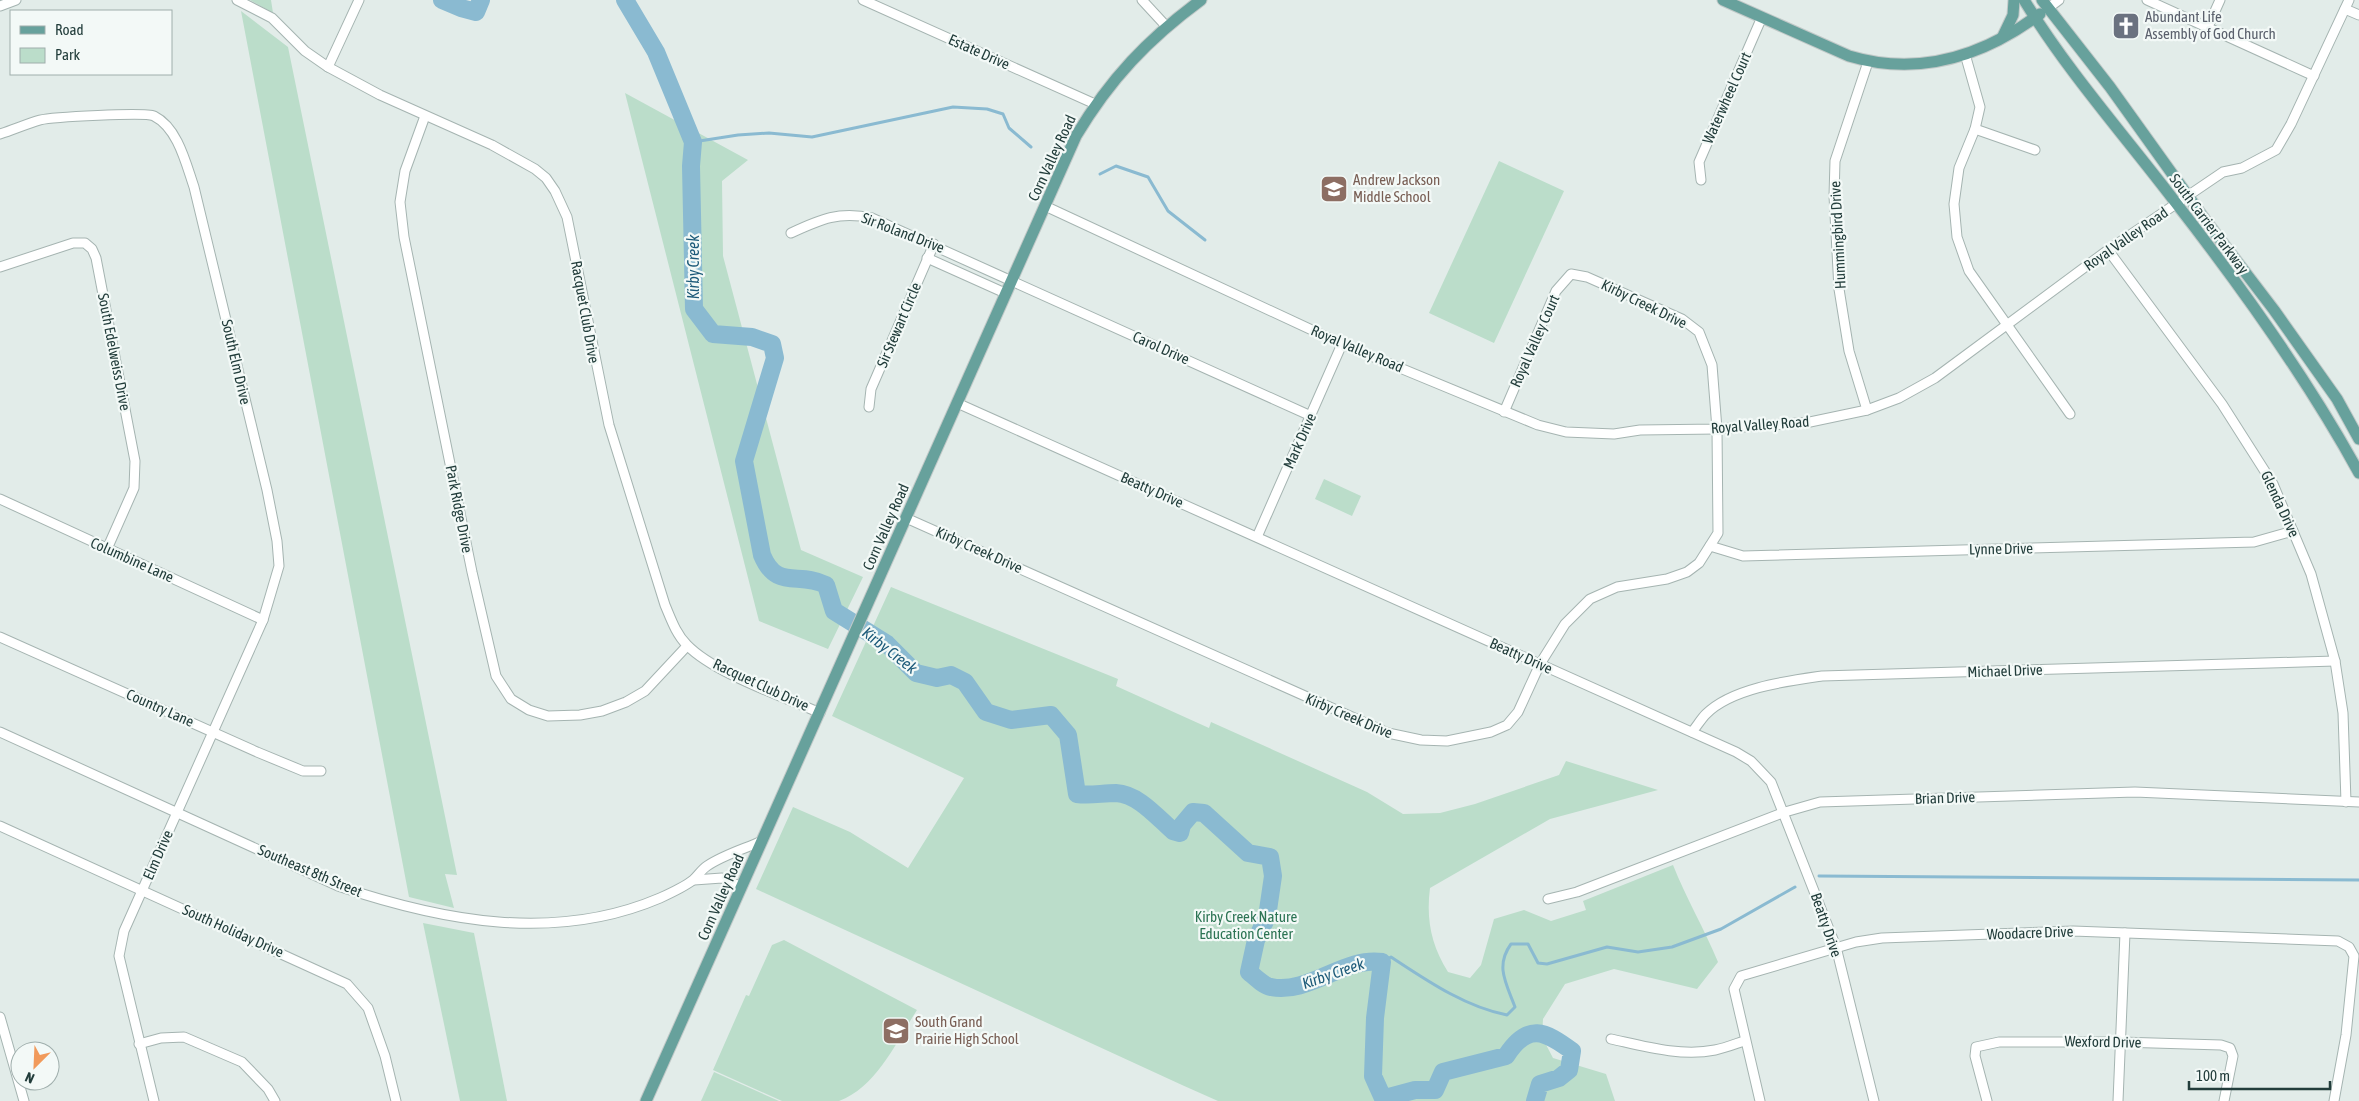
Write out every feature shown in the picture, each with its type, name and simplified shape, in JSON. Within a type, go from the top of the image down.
[{"type":"main road","name":"Corn Valley Road","points":[[646,1101],[1076,136],[1095,104],[1128,62],[1166,26],[1201,0]]},
{"type":"main road","points":[[1723,0],[1849,56],[1868,62],[1910,66],[1937,63],[1966,54],[2035,18],[2044,4]]},
{"type":"main road","points":[[2003,36],[2013,15],[2014,0]]},
{"type":"main road","name":"South Carrier Parkway","points":[[2024,0],[2082,84],[2177,204],[2327,414],[2359,473]]},
{"type":"main road","name":"South Carrier Parkway","points":[[2044,4],[2110,87],[2188,196],[2274,310],[2337,399],[2359,439]]},
{"type":"street","points":[[0,6],[16,0]]},
{"type":"street","name":"Racquet Club Drive","points":[[237,0],[272,18],[305,50],[328,67],[380,95],[492,145],[535,169],[546,178],[555,191],[566,217],[609,425],[666,605],[677,633],[688,646],[722,670],[820,713]]},
{"type":"street","points":[[328,67],[359,0]]},
{"type":"street","name":"Estate Drive","points":[[863,0],[1095,104]]},
{"type":"street","points":[[1142,0],[1166,26]]},
{"type":"street","points":[[2044,4],[2059,0]]},
{"type":"street","points":[[2147,0],[2314,76]]},
{"type":"street","points":[[2207,28],[2220,0]]},
{"type":"street","points":[[2346,4],[2359,15]]},
{"type":"street","name":"Royal Valley Road","points":[[1045,206],[1342,344],[1538,425],[1566,432],[1614,434],[1640,430],[1717,429],[1810,422],[1867,410],[1899,398],[1935,378],[2108,250],[2223,172],[2242,168],[2276,150],[2291,124],[2346,4]]},
{"type":"street","name":"Waterwheel Court","points":[[1701,180],[1699,162],[1762,18]]},
{"type":"street","points":[[1966,54],[1980,107],[1976,129],[1959,168],[1954,204],[1957,237],[1969,271],[2006,326],[2070,414]]},
{"type":"street","name":"Hummingbird Drive","points":[[1867,410],[1849,351],[1839,288],[1834,196],[1835,161],[1868,62]]},
{"type":"street","name":"South Elm Drive","points":[[0,134],[41,120],[96,115],[152,116],[169,129],[183,154],[194,187],[267,490],[277,541],[279,566],[263,620]]},
{"type":"street","name":"Park Ridge Drive","points":[[425,116],[405,172],[400,202],[404,236],[472,572],[496,676],[511,699],[529,710],[548,716],[602,712],[626,702],[645,691],[688,646]]},
{"type":"street","points":[[1976,129],[2035,150]]},
{"type":"street","name":"Sir Roland Drive","points":[[791,233],[820,219],[853,214],[872,218],[934,244],[1011,280]]},
{"type":"street","name":"South Edelweiss Drive","points":[[0,267],[73,243],[86,243],[92,249],[96,258],[135,461],[134,488],[107,549]]},
{"type":"street","name":"Sir Stewart Circle","points":[[869,407],[871,389],[934,244]]},
{"type":"street","name":"Glenda Drive","points":[[2108,250],[2248,441],[2273,484],[2311,574],[2335,661],[2343,713],[2346,802]]},
{"type":"street","name":"Sir Roland Drive","points":[[928,258],[1005,293]]},
{"type":"street","name":"Royal Valley Court","points":[[1504,412],[1556,291],[1571,274]]},
{"type":"street","name":"Kirby Creek Drive","points":[[906,518],[1317,703],[1397,736],[1421,740],[1448,741],[1491,732],[1507,725],[1518,712],[1540,664],[1565,624],[1590,599],[1617,587],[1667,579],[1687,572],[1699,562],[1718,533],[1717,429],[1712,365],[1699,332],[1682,319],[1662,309],[1587,277],[1571,274]]},
{"type":"street","name":"Carol Drive","points":[[1011,280],[1311,416]]},
{"type":"street","name":"Mark Drive","points":[[1257,537],[1342,344]]},
{"type":"street","name":"Beatty Drive","points":[[958,403],[1692,732],[1751,761],[1771,782],[1785,812],[1836,947],[1874,1101]]},
{"type":"street","name":"Columbine Lane","points":[[0,500],[263,620]]},
{"type":"street","name":"Lynne Drive","points":[[1710,546],[1743,556],[2254,542],[2293,531]]},
{"type":"street","name":"Elm Drive","points":[[154,1101],[119,956],[124,931],[263,620]]},
{"type":"street","name":"Country Lane","points":[[0,637],[303,770],[321,771]]},
{"type":"street","name":"Michael Drive","points":[[1692,732],[1707,713],[1729,699],[1772,684],[1822,676],[2335,661]]},
{"type":"street","name":"Southeast 8th Street","points":[[0,732],[338,886],[396,906],[470,920],[530,924],[578,922],[613,915],[661,898],[694,880],[706,867],[762,842]]},
{"type":"street","name":"Brian Drive","points":[[1548,899],[1577,892],[1785,812],[1820,802],[2135,792],[2359,802]]},
{"type":"street","name":"South Holiday Drive","points":[[0,826],[347,984],[368,1008],[385,1056],[396,1101]]},
{"type":"street","name":"Southeast 8th Street","points":[[694,880],[722,878],[742,887]]},
{"type":"street","name":"Woodacre Drive","points":[[1744,1042],[1734,989],[1741,976],[1856,942],[1882,938],[2073,931],[2338,942],[2349,947],[2354,956],[2346,1035],[2334,1101]]},
{"type":"street","points":[[2118,1101],[2125,934]]},
{"type":"street","points":[[0,1017],[24,1101]]},
{"type":"street","points":[[139,1044],[161,1038],[184,1037],[242,1062],[268,1089],[275,1101]]},
{"type":"street","points":[[1611,1039],[1655,1048],[1695,1052],[1714,1050],[1744,1042],[1760,1101]]},
{"type":"street","name":"Wexford Drive","points":[[1987,1101],[1974,1056],[1976,1047],[1999,1042],[2120,1042],[2221,1045],[2230,1048],[2232,1056],[2224,1101]]},
{"type":"green space","points":[[250,0],[271,0],[273,13]]},
{"type":"green space","points":[[241,11],[288,47],[457,875],[445,874],[454,908],[409,897]]},
{"type":"green space","points":[[625,93],[748,160],[722,181],[723,256],[801,550],[863,577],[828,649],[759,621]]},
{"type":"green space","points":[[1499,161],[1564,191],[1494,343],[1429,313]]},
{"type":"green space","points":[[1324,479],[1361,496],[1352,516],[1315,499]]},
{"type":"green space","name":"Kirby Creek Nature Education Center","points":[[891,587],[1118,679],[1116,686],[1209,728],[1211,722],[1367,792],[1403,814],[1440,813],[1475,804],[1559,775],[1566,761],[1658,790],[1550,819],[1430,888],[1429,921],[1437,952],[1448,972],[1470,978],[1481,965],[1494,919],[1524,910],[1551,921],[1586,910],[1583,901],[1673,865],[1718,962],[1697,989],[1614,969],[1565,984],[1543,1019],[1542,1037],[1553,1058],[1606,1074],[1615,1101],[1218,1101],[1182,1085],[756,889],[793,807],[850,832],[908,868],[964,778],[832,716]]},
{"type":"green space","points":[[423,923],[474,933],[507,1101],[460,1101]]},
{"type":"green space","points":[[784,940],[917,1010],[875,1074],[852,1094],[839,1101],[782,1101],[713,1070],[746,995],[749,996],[772,945]]},
{"type":"green space","points":[[714,1072],[779,1101],[701,1101]]},
{"type":"waterway","name":"Kirby Creek","points":[[442,0],[476,12],[481,0]]},
{"type":"waterway","name":"Kirby Creek","points":[[625,0],[656,52],[693,142],[691,166],[694,309],[713,334],[752,337],[772,344],[775,358],[744,461],[762,555],[768,566],[781,577],[806,579],[826,585],[834,611],[887,644],[916,673],[937,678],[951,675],[965,682],[986,712],[1011,720],[1051,715],[1068,735],[1077,794],[1116,793],[1132,797],[1154,813],[1173,831],[1180,833],[1182,825],[1193,812],[1204,813],[1248,853],[1270,857],[1273,876],[1267,917],[1256,940],[1249,972],[1268,986],[1285,988],[1299,986],[1354,964],[1382,962],[1375,1018],[1373,1076],[1382,1096],[1389,1097],[1415,1090],[1435,1090],[1443,1072],[1506,1056],[1522,1038],[1529,1034],[1537,1033],[1553,1039],[1572,1051],[1569,1070],[1559,1078],[1540,1084],[1535,1101]]},
{"type":"waterway","points":[[693,142],[738,135],[769,133],[812,137],[953,107],[987,109],[1003,114],[1009,128],[1031,147]]},
{"type":"waterway","points":[[1100,174],[1116,166],[1148,177],[1168,211],[1205,240]]},
{"type":"waterway","points":[[1819,876],[2359,880]]},
{"type":"waterway","points":[[1382,962],[1391,957],[1446,992],[1476,1006],[1507,1015],[1515,1007],[1503,967],[1506,952],[1511,944],[1528,944],[1538,963],[1547,964],[1607,947],[1638,952],[1672,947],[1721,929],[1795,887]]},
{"type":"place","name":"Abundant Life Assembly of God Church","points":[[2126,26]]},
{"type":"place","name":"Andrew Jackson Middle School","points":[[1334,189]]},
{"type":"place","name":"South Grand Prairie High School","points":[[896,1031]]}]
